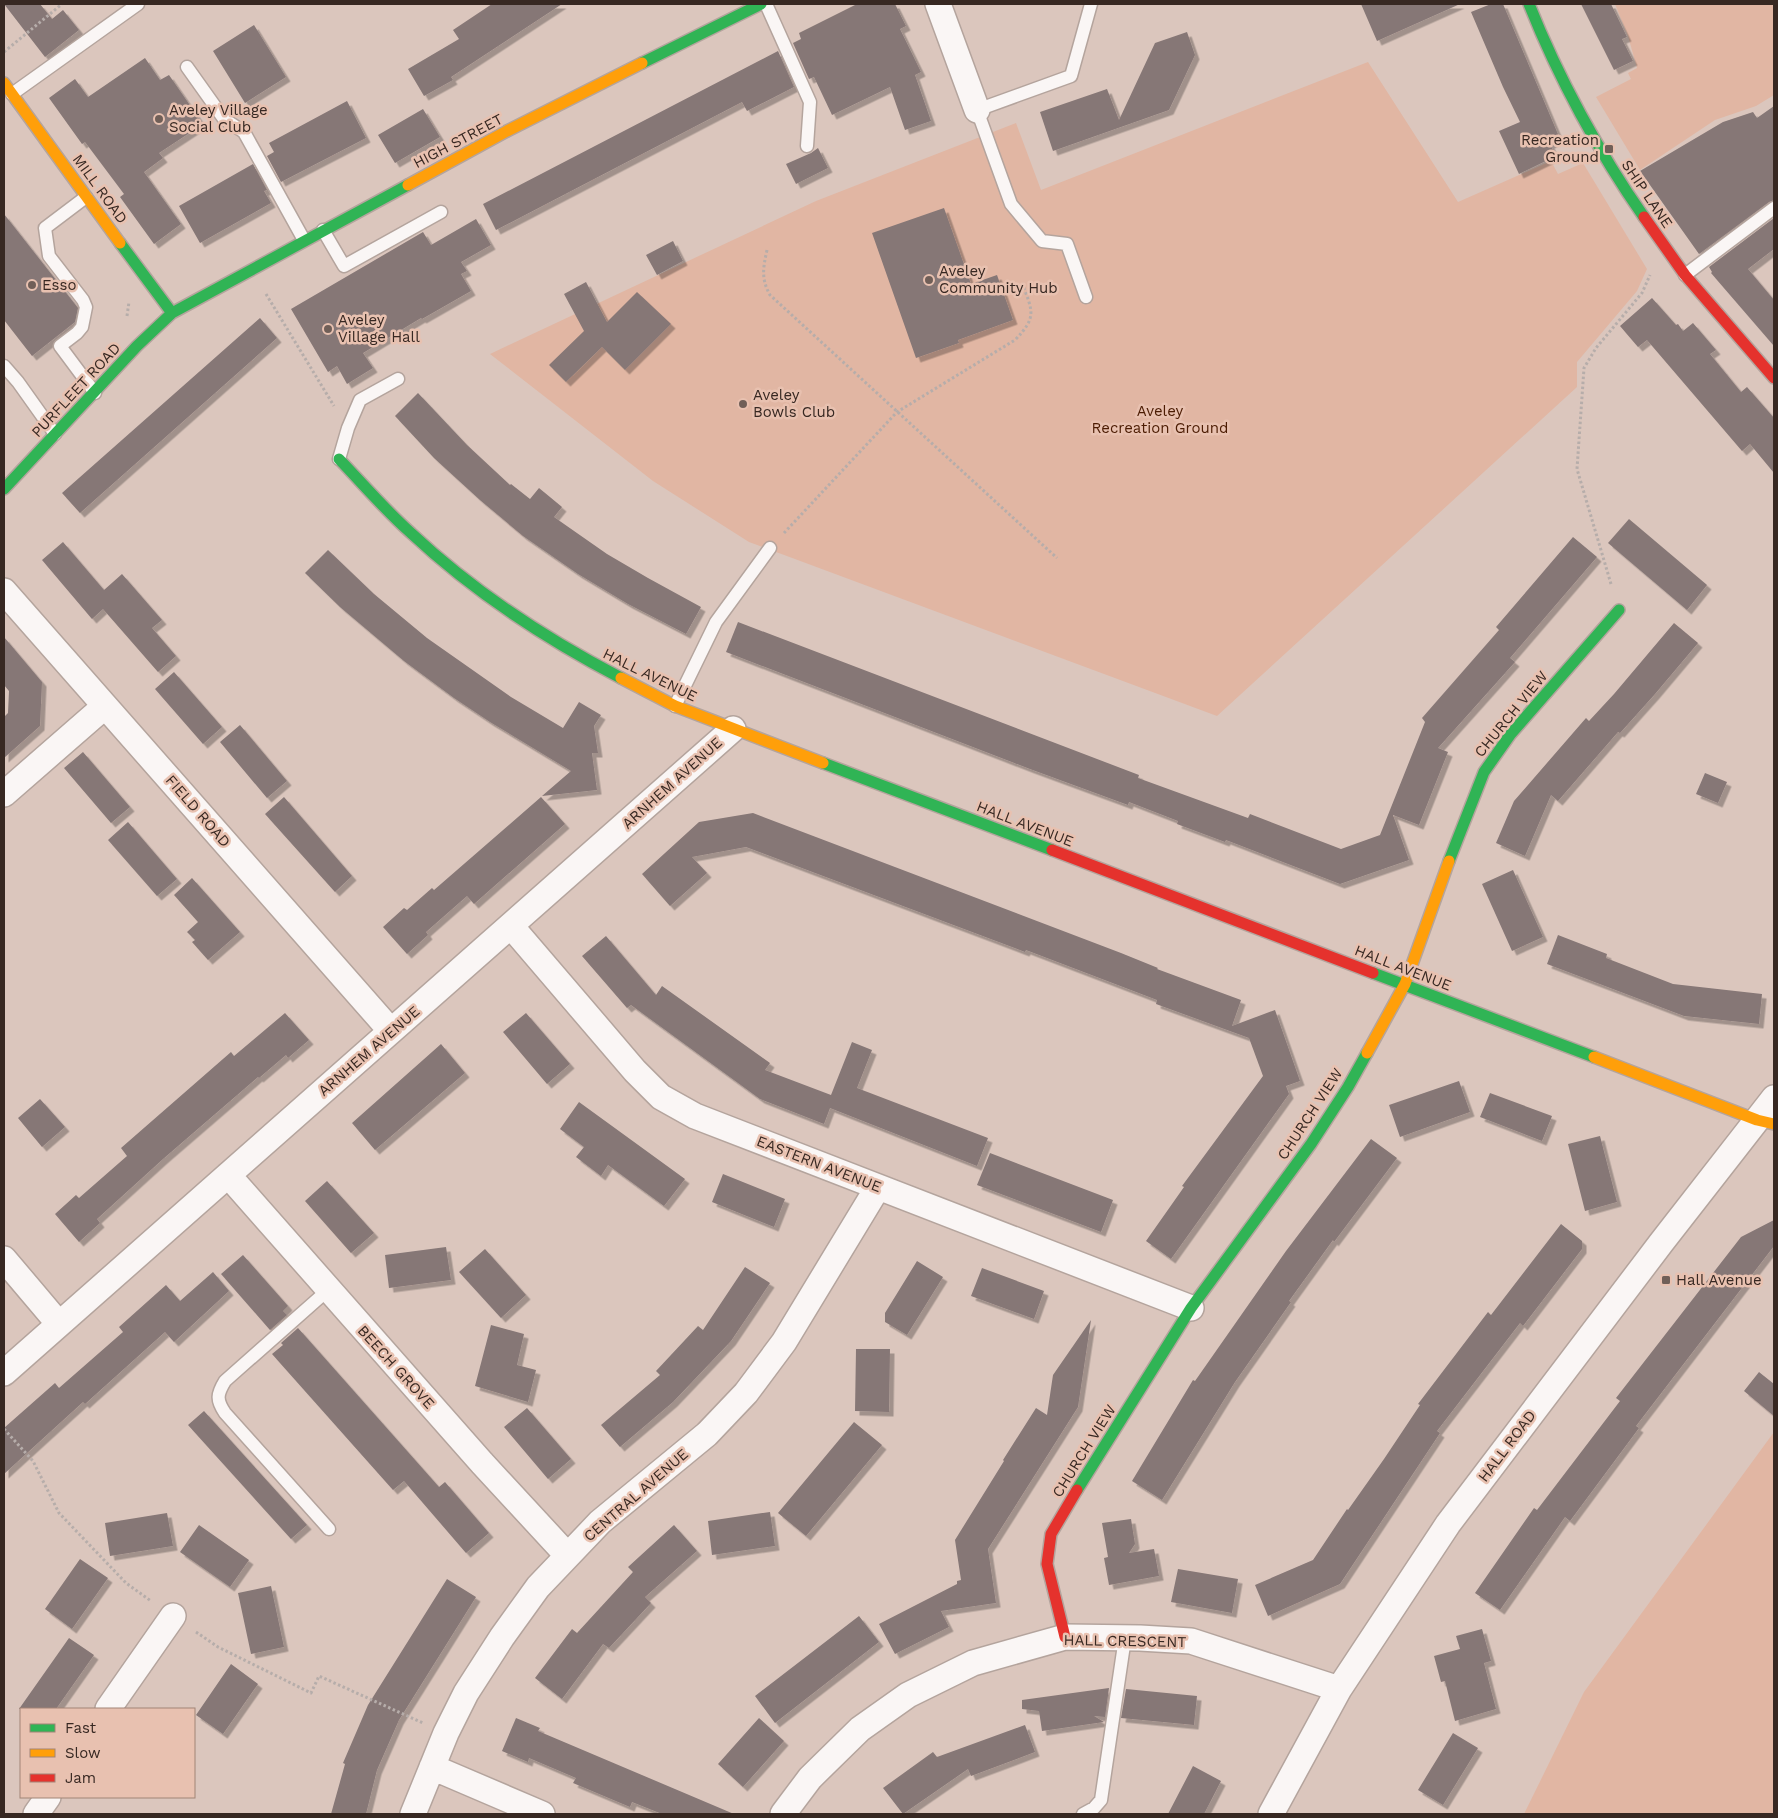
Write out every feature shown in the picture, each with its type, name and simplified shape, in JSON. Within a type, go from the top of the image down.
[{"type":"street","name":"HIGH STREET","points":[[172,313],[507,131],[761,4]]},
{"type":"street","points":[[938,4],[977,110]]},
{"type":"street","name":"SHIP LANE","points":[[1529,4],[1543,39],[1601,151],[1637,207],[1685,275],[1774,378]]},
{"type":"street","name":"MILL ROAD","points":[[4,83],[172,313]]},
{"type":"street","name":"PURFLEET ROAD","points":[[4,489],[137,346],[172,313]]},
{"type":"street","name":"HALL AVENUE","points":[[339,459],[410,532],[477,589],[573,653],[675,706],[1766,1122]]},
{"type":"street","name":"FIELD ROAD","points":[[4,591],[391,1031]]},
{"type":"street","name":"CHURCH VIEW","points":[[1066,1637],[1047,1564],[1051,1534],[1191,1308],[1311,1144],[1348,1087],[1405,984],[1463,822],[1484,772],[1510,735],[1619,610]]},
{"type":"street","points":[[4,794],[105,706]]},
{"type":"street","name":"ARNHEM AVENUE","points":[[4,1373],[733,729]]},
{"type":"street","name":"EASTERN AVENUE","points":[[511,926],[635,1070],[661,1097],[695,1116],[1191,1308]]},
{"type":"street","name":"HALL ROAD","points":[[1271,1814],[1339,1688],[1448,1524],[1766,1122],[1774,1098]]},
{"type":"street","name":"BEECH GROVE","points":[[228,1175],[328,1290],[567,1556]]},
{"type":"street","name":"CENTRAL AVENUE","points":[[413,1814],[446,1733],[466,1693],[502,1637],[538,1588],[600,1522],[707,1434],[746,1393],[784,1342],[878,1187]]},
{"type":"street","points":[[4,1259],[60,1324]]},
{"type":"street","points":[[109,1708],[173,1616]]},
{"type":"street","name":"HALL CRESCENT","points":[[783,1814],[810,1778],[860,1729],[908,1695],[973,1663],[1066,1637],[1191,1641],[1339,1688]]},
{"type":"street","points":[[432,1767],[542,1814]]},
{"type":"street","points":[[36,1814],[47,1798]]},
{"type":"lane","points":[[12,94],[138,4]]},
{"type":"lane","points":[[766,4],[810,102],[807,146]]},
{"type":"lane","points":[[1086,297],[1068,244],[1042,241],[1011,204],[977,110],[1071,76],[1091,4]]},
{"type":"lane","points":[[187,67],[224,119],[244,132],[304,240]]},
{"type":"lane","points":[[86,197],[45,228],[50,256],[83,300],[86,307],[80,330],[60,346],[95,393]]},
{"type":"lane","points":[[1685,275],[1774,208]]},
{"type":"lane","points":[[323,230],[344,266],[441,212]]},
{"type":"lane","points":[[4,366],[18,382],[55,434]]},
{"type":"lane","points":[[339,459],[348,428],[360,400],[398,379]]},
{"type":"lane","points":[[675,706],[716,622],[770,548]]},
{"type":"lane","points":[[328,1290],[225,1381],[218,1392],[219,1404],[225,1413],[329,1529]]},
{"type":"lane","points":[[1083,1814],[1094,1808],[1102,1800],[1125,1638]]},
{"type":"path","points":[[4,52],[62,4]]},
{"type":"path","points":[[1619,610],[1577,469],[1584,368],[1596,348],[1642,293],[1663,244]]},
{"type":"path","points":[[767,250],[764,264],[764,284],[770,295],[1057,558]]},
{"type":"path","points":[[770,548],[897,412],[1015,340],[1028,326],[1031,315],[1031,306],[1022,283]]},
{"type":"path","points":[[266,293],[348,428]]},
{"type":"path","points":[[4,1429],[32,1461],[59,1513],[126,1583],[218,1648],[311,1693],[319,1676],[446,1733]]},
{"type":"green space","points":[[1615,4],[1774,4],[1774,95],[1756,106],[1715,120],[1640,170],[1596,97],[1631,79],[1628,73],[1637,68],[1628,36]]},
{"type":"green space","name":"Aveley Recreation Ground","points":[[1368,62],[1458,202],[1551,161],[1558,174],[1583,163],[1647,269],[1637,291],[1577,362],[1577,387],[1217,716],[749,542],[653,481],[490,354],[816,201],[1016,123],[1041,190]]},
{"type":"green space","points":[[1774,1432],[1774,1814],[1524,1814],[1584,1692]]},
{"type":"building","points":[[4,4],[40,4],[52,19],[63,10],[79,30],[45,57]]},
{"type":"building","points":[[492,4],[562,4],[451,77],[453,80],[424,96],[408,69],[459,39],[453,30]]},
{"type":"building","points":[[857,4],[895,4],[906,26],[900,29],[921,72],[915,75],[931,121],[905,130],[890,87],[832,115],[814,77],[809,79],[793,43],[801,39],[799,33]]},
{"type":"building","points":[[1361,4],[1460,4],[1377,41]]},
{"type":"building","points":[[1491,4],[1503,4],[1560,139],[1550,144],[1556,156],[1519,174],[1499,131],[1520,122],[1471,12]]},
{"type":"building","points":[[1581,4],[1611,4],[1627,37],[1622,39],[1633,61],[1614,70]]},
{"type":"building","points":[[254,25],[286,77],[245,103],[213,51]]},
{"type":"building","points":[[1187,32],[1195,55],[1169,110],[1053,151],[1040,112],[1107,89],[1119,120],[1155,43]]},
{"type":"building","points":[[778,51],[794,87],[747,111],[742,102],[496,230],[483,204]]},
{"type":"building","points":[[145,58],[160,80],[169,75],[203,124],[159,153],[163,158],[144,172],[181,224],[154,244],[120,197],[124,194],[85,142],[82,144],[49,98],[75,79],[88,97]]},
{"type":"building","points":[[347,101],[366,138],[281,182],[267,156],[274,152],[269,143]]},
{"type":"building","points":[[1774,106],[1774,200],[1699,254],[1640,171],[1723,122],[1753,112],[1757,118]]},
{"type":"building","points":[[423,109],[440,137],[395,163],[378,135]]},
{"type":"building","points":[[818,148],[828,168],[796,184],[786,164]]},
{"type":"building","points":[[253,164],[267,190],[264,191],[271,203],[200,243],[179,206]]},
{"type":"building","name":"Aveley Community Hub","points":[[944,208],[971,284],[997,275],[1013,320],[958,340],[959,343],[916,358],[872,233]]},
{"type":"building","name":"Esso","points":[[4,214],[78,308],[75,322],[32,356],[4,320]]},
{"type":"building","points":[[1774,218],[1774,249],[1748,269],[1774,300],[1774,346],[1711,273],[1709,267]]},
{"type":"building","points":[[476,219],[491,245],[461,262],[467,271],[461,274],[471,291],[363,353],[373,368],[347,384],[337,366],[328,372],[291,309],[423,232],[431,245]]},
{"type":"building","points":[[673,241],[683,261],[657,275],[646,255]]},
{"type":"building","points":[[586,282],[607,322],[637,292],[671,324],[625,370],[602,347],[566,382],[549,365],[584,331],[564,294]]},
{"type":"building","points":[[1652,298],[1683,331],[1693,323],[1716,350],[1710,354],[1741,392],[1747,387],[1774,418],[1774,473],[1750,444],[1742,451],[1647,340],[1638,347],[1620,326]]},
{"type":"building","points":[[260,318],[277,338],[80,513],[62,493]]},
{"type":"building","points":[[418,393],[467,445],[510,485],[530,499],[539,488],[562,507],[554,517],[607,554],[701,607],[686,634],[628,604],[578,574],[523,536],[480,500],[434,458],[395,416]]},
{"type":"building","points":[[1629,519],[1707,585],[1687,610],[1608,543]]},
{"type":"building","points":[[1573,537],[1597,557],[1510,658],[1515,662],[1438,748],[1448,752],[1419,825],[1393,815],[1409,860],[1340,884],[1226,840],[1225,842],[1177,824],[1178,821],[1129,802],[1128,805],[1030,769],[726,652],[738,622],[1139,775],[1138,778],[1248,818],[1250,814],[1341,849],[1380,835],[1425,722],[1422,718],[1499,630],[1496,627]]},
{"type":"building","points":[[63,542],[104,590],[122,574],[162,620],[152,628],[176,656],[158,672],[103,609],[92,619],[42,560]]},
{"type":"building","points":[[328,550],[374,594],[427,638],[511,697],[563,728],[579,702],[601,715],[594,726],[598,753],[592,753],[597,790],[542,796],[571,771],[454,698],[404,661],[340,607],[305,573]]},
{"type":"building","points":[[1674,623],[1698,643],[1655,694],[1620,733],[1618,732],[1558,801],[1551,795],[1525,856],[1496,843],[1514,801],[1586,718],[1589,721],[1614,694]]},
{"type":"building","points":[[4,637],[42,682],[40,726],[4,758],[4,717],[8,713],[9,691],[4,685]]},
{"type":"building","points":[[174,672],[222,727],[203,744],[155,689]]},
{"type":"building","points":[[240,725],[287,781],[267,798],[220,742]]},
{"type":"building","points":[[83,752],[130,807],[111,823],[64,768]]},
{"type":"building","points":[[1705,773],[1727,782],[1718,803],[1696,794]]},
{"type":"building","points":[[284,797],[352,876],[335,892],[265,814]]},
{"type":"building","points":[[541,797],[565,824],[474,904],[467,896],[426,932],[428,935],[407,954],[383,927],[404,908],[407,910],[432,888],[434,890]]},
{"type":"building","points":[[753,813],[1241,1000],[1232,1026],[1275,1010],[1300,1081],[1286,1086],[1289,1094],[1171,1259],[1146,1241],[1184,1187],[1182,1186],[1263,1076],[1249,1038],[1156,1004],[1157,1000],[1026,950],[1025,952],[746,847],[692,857],[707,873],[670,906],[642,874],[699,822]]},
{"type":"building","points":[[128,822],[177,879],[157,896],[108,840]]},
{"type":"building","points":[[1513,870],[1543,937],[1512,951],[1482,884]]},
{"type":"building","points":[[192,878],[240,932],[208,960],[192,942],[195,940],[187,932],[198,922],[174,895]]},
{"type":"building","points":[[1558,935],[1607,954],[1606,958],[1673,984],[1762,994],[1759,1024],[1684,1016],[1547,964]]},
{"type":"building","points":[[606,936],[656,995],[662,986],[770,1063],[765,1070],[831,1095],[852,1042],[872,1050],[857,1088],[988,1138],[977,1166],[830,1108],[824,1124],[760,1099],[631,1005],[627,1008],[582,956]]},
{"type":"building","points":[[285,1013],[309,1040],[288,1058],[286,1055],[258,1077],[163,1159],[97,1219],[100,1223],[79,1242],[55,1214],[76,1195],[79,1198],[127,1156],[121,1148],[231,1052],[234,1056]]},
{"type":"building","points":[[526,1013],[570,1064],[547,1084],[503,1032]]},
{"type":"building","points":[[441,1044],[465,1073],[375,1150],[352,1123]]},
{"type":"building","points":[[1459,1081],[1470,1112],[1400,1137],[1389,1105]]},
{"type":"building","points":[[1490,1093],[1552,1116],[1542,1141],[1480,1117]]},
{"type":"building","points":[[40,1099],[65,1127],[42,1147],[18,1118]]},
{"type":"building","points":[[579,1102],[685,1179],[664,1206],[608,1165],[601,1176],[576,1157],[584,1147],[560,1129]]},
{"type":"building","points":[[1600,1136],[1617,1202],[1585,1211],[1568,1144]]},
{"type":"building","points":[[1371,1139],[1397,1158],[1334,1242],[1333,1240],[1289,1301],[1291,1302],[1235,1382],[1162,1500],[1132,1481],[1193,1380],[1195,1381],[1286,1251]]},
{"type":"building","points":[[990,1153],[1113,1200],[1101,1232],[977,1185]]},
{"type":"building","points":[[723,1174],[785,1199],[774,1227],[712,1202]]},
{"type":"building","points":[[327,1181],[374,1233],[351,1253],[305,1201]]},
{"type":"building","points":[[1774,1220],[1774,1246],[1636,1426],[1639,1428],[1570,1521],[1565,1517],[1500,1610],[1475,1593],[1534,1508],[1537,1510],[1620,1401],[1616,1398],[1741,1237]]},
{"type":"building","points":[[1561,1224],[1582,1241],[1582,1249],[1523,1326],[1520,1323],[1437,1431],[1440,1433],[1340,1584],[1268,1616],[1255,1585],[1313,1560],[1347,1509],[1384,1459],[1420,1405],[1418,1404],[1488,1312],[1491,1315]]},
{"type":"building","points":[[446,1247],[451,1280],[389,1288],[385,1255]]},
{"type":"building","points":[[485,1249],[526,1295],[501,1318],[459,1272]]},
{"type":"building","points":[[243,1255],[288,1306],[283,1311],[287,1315],[270,1330],[221,1274]]},
{"type":"building","points":[[917,1261],[943,1277],[907,1335],[885,1322],[885,1313]]},
{"type":"building","points":[[745,1267],[770,1283],[731,1341],[673,1402],[620,1447],[601,1425],[660,1375],[656,1371],[698,1326],[703,1330]]},
{"type":"building","points":[[982,1268],[1044,1291],[1034,1319],[971,1296]]},
{"type":"building","points":[[213,1272],[229,1291],[174,1342],[165,1332],[85,1404],[83,1402],[4,1474],[4,1428],[55,1383],[59,1388],[123,1332],[119,1327],[166,1285],[180,1301]]},
{"type":"building","points":[[1091,1320],[1078,1407],[988,1549],[996,1603],[941,1611],[949,1627],[895,1654],[879,1624],[957,1584],[957,1581],[961,1580],[955,1540],[1036,1408],[1047,1415],[1053,1375]]},
{"type":"building","points":[[491,1325],[524,1334],[517,1365],[536,1370],[528,1402],[475,1386]]},
{"type":"building","points":[[298,1328],[439,1487],[445,1482],[489,1533],[466,1553],[404,1481],[393,1490],[272,1354]]},
{"type":"building","points":[[856,1349],[890,1349],[889,1412],[855,1411]]},
{"type":"building","points":[[1759,1372],[1774,1384],[1774,1416],[1744,1391]]},
{"type":"building","points":[[527,1408],[571,1459],[548,1479],[504,1427]]},
{"type":"building","points":[[204,1411],[307,1525],[291,1539],[188,1425]]},
{"type":"building","points":[[854,1422],[882,1445],[806,1536],[778,1513]]},
{"type":"building","points":[[770,1512],[775,1546],[712,1555],[708,1521]]},
{"type":"building","points":[[167,1513],[173,1546],[110,1556],[105,1523]]},
{"type":"building","points":[[1131,1519],[1135,1544],[1129,1553],[1154,1549],[1159,1576],[1109,1585],[1104,1558],[1108,1557],[1102,1523]]},
{"type":"building","points":[[199,1525],[249,1560],[230,1587],[180,1552]]},
{"type":"building","points":[[674,1525],[697,1551],[645,1597],[651,1603],[609,1648],[603,1644],[562,1699],[535,1678],[572,1629],[577,1633],[633,1572],[628,1567]]},
{"type":"building","points":[[80,1559],[108,1578],[72,1629],[45,1609]]},
{"type":"building","points":[[1178,1569],[1238,1579],[1232,1613],[1171,1602]]},
{"type":"building","points":[[447,1579],[476,1597],[399,1720],[377,1770],[366,1814],[331,1814],[345,1764],[343,1763],[368,1705]]},
{"type":"building","points":[[271,1586],[284,1647],[251,1654],[238,1593]]},
{"type":"building","points":[[859,1616],[879,1642],[775,1723],[755,1696]]},
{"type":"building","points":[[1482,1629],[1491,1661],[1484,1663],[1496,1709],[1455,1721],[1445,1681],[1441,1682],[1434,1656],[1460,1649],[1456,1636]]},
{"type":"building","points":[[69,1638],[94,1655],[57,1708],[19,1709]]},
{"type":"building","points":[[231,1664],[258,1684],[223,1734],[196,1715]]},
{"type":"building","points":[[1109,1688],[1105,1717],[1094,1716],[1104,1722],[1042,1731],[1039,1711],[1022,1709],[1022,1700]]},
{"type":"building","points":[[1126,1689],[1197,1696],[1194,1725],[1121,1718]]},
{"type":"building","points":[[516,1718],[540,1728],[538,1731],[734,1814],[662,1814],[632,1802],[630,1807],[573,1783],[576,1778],[529,1758],[528,1762],[502,1751]]},
{"type":"building","points":[[759,1718],[784,1741],[743,1787],[718,1764]]},
{"type":"building","points":[[1025,1725],[1035,1752],[971,1776],[968,1769],[903,1814],[883,1788],[933,1752],[937,1757]]},
{"type":"building","points":[[1453,1733],[1478,1748],[1443,1805],[1418,1790]]},
{"type":"building","points":[[1193,1766],[1221,1781],[1204,1814],[1168,1814]]},
{"type":"traffic: fast","points":[[642,63],[761,4]]},
{"type":"traffic: fast","points":[[1529,4],[1580,114],[1611,167],[1644,217]]},
{"type":"traffic: fast","points":[[4,489],[137,346],[172,313],[408,185]]},
{"type":"traffic: fast","points":[[120,243],[172,313]]},
{"type":"traffic: fast","points":[[339,459],[401,524],[459,575],[511,613],[565,647],[621,678]]},
{"type":"traffic: fast","points":[[1449,861],[1484,772],[1510,735],[1619,610]]},
{"type":"traffic: fast","points":[[823,763],[1052,850]]},
{"type":"traffic: fast","points":[[1373,973],[1594,1057]]},
{"type":"traffic: fast","points":[[1077,1490],[1191,1308],[1311,1144],[1348,1087],[1367,1053]]},
{"type":"traffic: slow","points":[[408,185],[507,131],[642,63]]},
{"type":"traffic: slow","points":[[4,83],[120,243]]},
{"type":"traffic: slow","points":[[621,678],[675,706],[823,763]]},
{"type":"traffic: slow","points":[[1367,1053],[1405,984],[1449,861]]},
{"type":"traffic: slow","points":[[1594,1057],[1757,1120],[1774,1124]]},
{"type":"traffic: jam","points":[[1644,217],[1685,275],[1774,378]]},
{"type":"traffic: jam","points":[[1052,850],[1373,973]]},
{"type":"traffic: jam","points":[[1065,1637],[1047,1564],[1051,1534],[1077,1490]]},
{"type":"place","name":"Aveley Village Social Club","points":[[159,119]]},
{"type":"place","name":"Recreation Ground","points":[[1609,149]]},
{"type":"place","name":"Aveley Community Hub","points":[[929,280]]},
{"type":"place","name":"Esso","points":[[32,285]]},
{"type":"place","name":"Aveley Village Hall","points":[[328,329]]},
{"type":"place","name":"Aveley Bowls Club","points":[[743,404]]},
{"type":"place","name":"Hall Avenue","points":[[1666,1280]]}]
